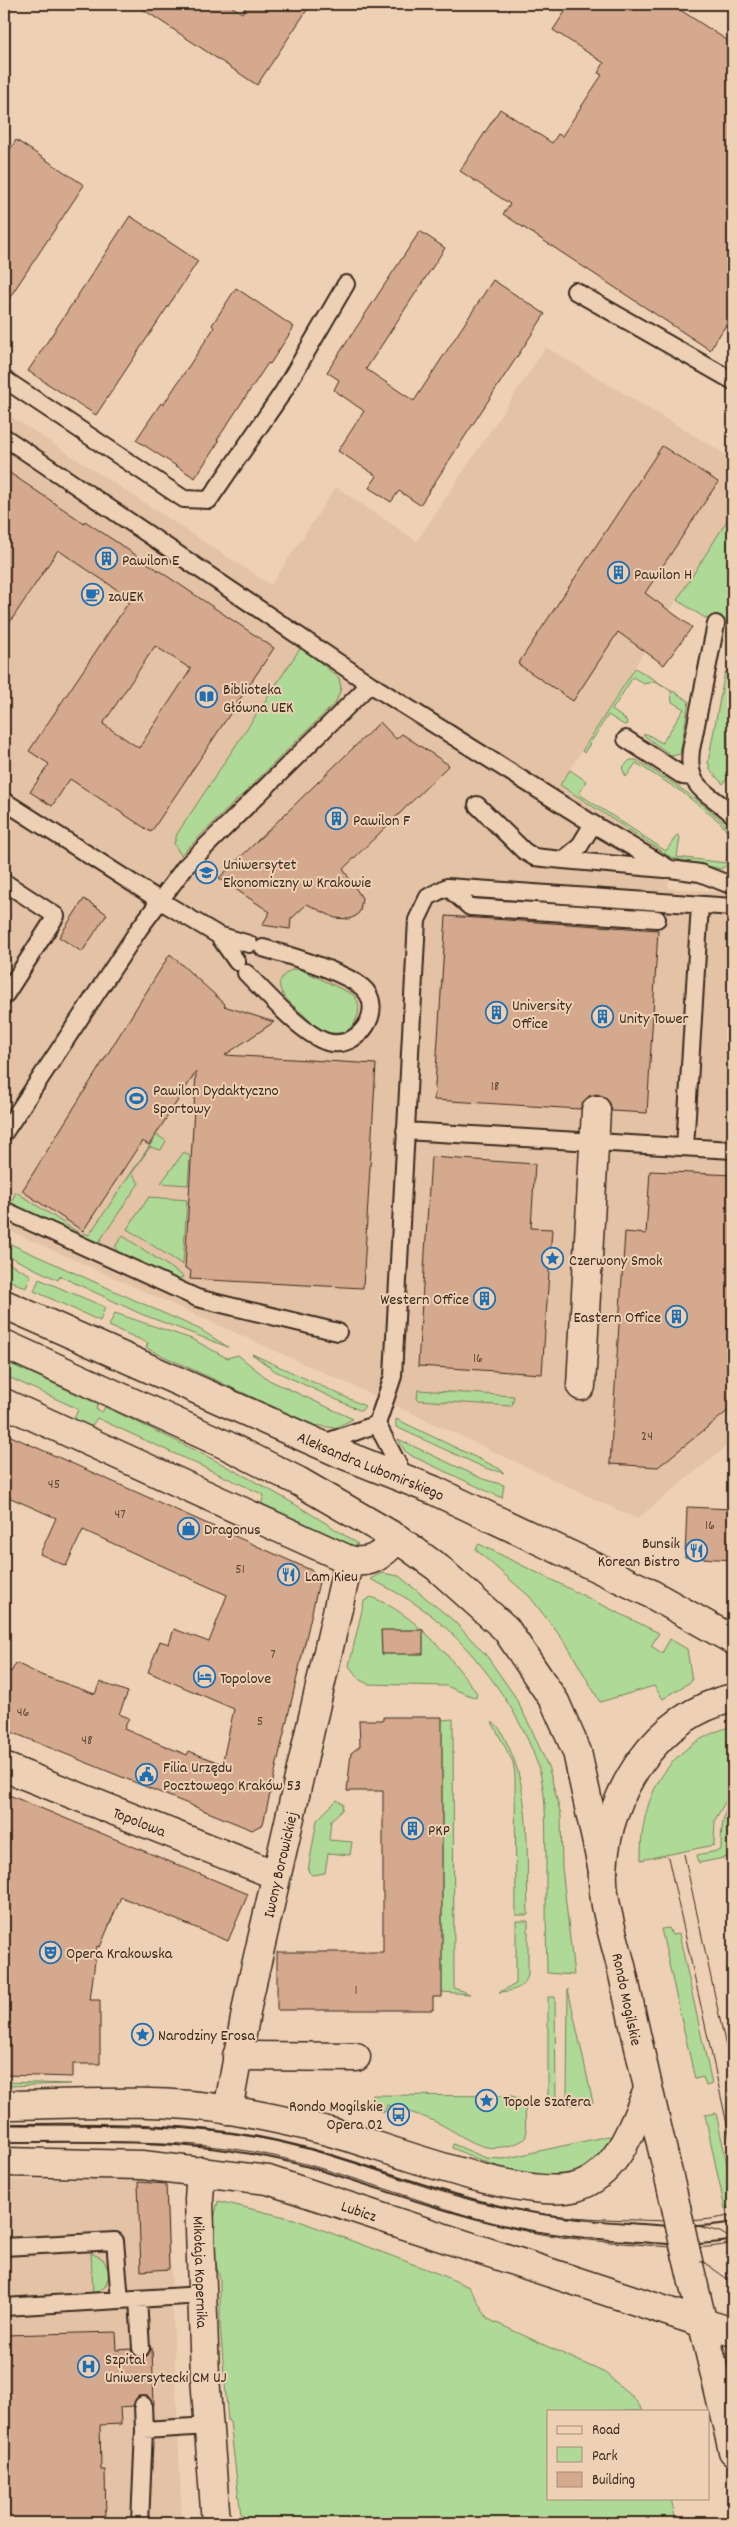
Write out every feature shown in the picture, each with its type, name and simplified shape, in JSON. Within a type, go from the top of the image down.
[{"type":"street","points":[[581,1386],[596,1110]]},
{"type":"street","name":"Aleksandra Lubomirskiego","points":[[4,1304],[321,1444],[442,1494],[646,1591],[733,1640]]},
{"type":"street","points":[[4,1344],[226,1444],[298,1481],[398,1539],[438,1568],[506,1629],[555,1702],[577,1752],[603,1871]]},
{"type":"street","points":[[4,1403],[349,1560],[365,1563],[373,1560],[398,1539]]},
{"type":"street","name":"Iwony Borowickiej","points":[[228,2110],[237,2056],[276,1875],[349,1560]]},
{"type":"street","name":"Rondo Mogilskie","points":[[733,1698],[718,1702],[688,1715],[663,1734],[643,1758],[629,1779],[619,1802],[609,1835],[603,1871],[607,1905],[648,2090],[733,2451]]},
{"type":"street","name":"Topolowa","points":[[4,1767],[276,1875]]},
{"type":"street","points":[[237,2056],[356,2057]]},
{"type":"street","points":[[4,2105],[148,2104],[228,2110],[289,2121],[476,2176],[542,2189],[560,2190],[577,2186],[605,2170],[629,2132],[648,2090]]},
{"type":"street","name":"Lubicz","points":[[4,2162],[142,2165],[268,2180],[703,2323]]},
{"type":"street","name":"Mikołaja Kopernika","points":[[201,2171],[202,2295],[216,2523]]},
{"type":"street","points":[[703,2323],[733,2332]]},
{"type":"lane","points":[[4,379],[184,499],[209,500],[282,392],[346,284]]},
{"type":"lane","points":[[575,291],[733,381]]},
{"type":"lane","points":[[4,437],[370,684],[593,824],[670,869]]},
{"type":"lane","points":[[716,624],[691,750],[692,777],[696,785],[733,815]]},
{"type":"lane","points":[[4,1133],[159,900],[185,867],[370,684]]},
{"type":"lane","points":[[626,739],[683,776],[692,777]]},
{"type":"lane","points":[[4,802],[218,935],[298,958],[363,988],[370,1001],[370,1009],[365,1027],[357,1037],[346,1042],[333,1043],[321,1039],[277,1005],[242,968],[218,935]]},
{"type":"lane","points":[[477,805],[524,851],[534,857],[706,874],[733,886]]},
{"type":"lane","points":[[563,860],[579,847],[593,824]]},
{"type":"lane","points":[[4,882],[56,916],[4,997]]},
{"type":"lane","points":[[447,887],[470,907],[658,919]]},
{"type":"lane","points":[[406,1479],[377,1424],[393,1376],[417,920],[428,897],[447,887],[733,907]]},
{"type":"lane","points":[[685,1147],[700,905]]},
{"type":"lane","points":[[405,1131],[733,1150]]},
{"type":"lane","points":[[4,1210],[197,1298],[338,1332]]},
{"type":"lane","points":[[321,1444],[377,1424]]},
{"type":"lane","points":[[4,2133],[135,2133],[218,2139],[305,2157],[473,2209],[529,2223],[575,2229],[678,2235],[708,2235],[733,2230]]},
{"type":"lane","points":[[4,2246],[115,2241],[120,2300]]},
{"type":"lane","points":[[4,2307],[202,2295]]},
{"type":"lane","points":[[138,2298],[141,2348]]},
{"type":"lane","points":[[140,2523],[144,2430],[143,2406]]},
{"type":"lane","points":[[144,2430],[209,2426]]},
{"type":"shaded area","name":"Uniwersytet Ekonomiczny w Krakowie","points":[[546,347],[733,459],[733,511],[560,785],[672,858],[668,888],[722,892],[733,898],[733,1441],[637,1519],[373,1395],[4,1228],[4,412],[271,585],[336,487],[417,541]]},
{"type":"shaded area","name":"Szpital Uniwersytecki CM UJ","points":[[4,2180],[167,2180],[182,2523],[4,2523]]},
{"type":"green space","points":[[733,511],[733,622],[705,618],[677,600]]},
{"type":"green space","points":[[301,647],[339,678],[341,688],[336,702],[181,855],[174,844],[177,834]]},
{"type":"green space","points":[[635,668],[689,701],[680,754],[672,756],[643,735],[647,734],[662,743],[684,709],[672,702],[671,691],[655,681],[644,684],[633,677],[612,710],[626,720],[627,724],[624,725],[608,715],[584,753],[582,751]]},
{"type":"green space","points":[[725,672],[733,672],[729,746],[733,747],[733,771],[723,784],[711,771],[708,762]]},
{"type":"green space","points":[[630,760],[636,760],[689,794],[727,827],[733,835],[734,841],[732,862],[721,869],[672,858],[560,785],[570,770],[586,781],[579,794],[666,851],[677,835],[680,837],[677,857],[726,863],[730,836],[721,823],[682,792],[636,763],[626,777],[622,768]]},
{"type":"green space","points":[[293,969],[302,970],[354,995],[359,1009],[357,1018],[348,1031],[329,1033],[323,1031],[286,999],[280,987],[280,981]]},
{"type":"green space","points":[[157,1135],[166,1141],[161,1150],[150,1147],[132,1173],[139,1183],[99,1242],[94,1243],[10,1205],[16,1192],[82,1235],[84,1233],[89,1235]]},
{"type":"green space","points":[[184,1152],[190,1156],[188,1185],[161,1183]]},
{"type":"green space","points":[[149,1197],[187,1200],[183,1265],[127,1229]]},
{"type":"green space","points":[[123,1236],[183,1276],[181,1279],[172,1279],[116,1254],[116,1245]]},
{"type":"green space","points":[[4,1241],[201,1330],[228,1347],[141,1314],[60,1276],[58,1280],[4,1254]]},
{"type":"green space","points":[[4,1261],[31,1275],[26,1288],[4,1278]]},
{"type":"green space","points":[[39,1279],[105,1307],[100,1321],[34,1291]]},
{"type":"green space","points":[[115,1313],[192,1339],[227,1358],[238,1355],[269,1380],[353,1419],[335,1428],[313,1425],[146,1348],[148,1343],[109,1326]]},
{"type":"green space","points":[[252,1354],[365,1406],[361,1411],[275,1371]]},
{"type":"green space","points":[[4,1361],[98,1404],[96,1409],[102,1412],[105,1407],[203,1454],[297,1505],[358,1544],[351,1547],[260,1508],[264,1495],[97,1418],[90,1429],[73,1422],[78,1409],[4,1375]]},
{"type":"green space","points":[[418,1390],[514,1396],[512,1406],[417,1400]]},
{"type":"green space","points":[[396,1419],[500,1469],[504,1473],[485,1468],[396,1427]]},
{"type":"green space","points":[[398,1439],[483,1479],[504,1485],[502,1498],[412,1456],[405,1451]]},
{"type":"green space","points":[[479,1544],[659,1633],[651,1646],[662,1653],[670,1639],[687,1649],[692,1681],[663,1699],[654,1686],[600,1702],[567,1645],[530,1597],[475,1549]]},
{"type":"green space","points":[[382,1573],[399,1576],[454,1621],[486,1655],[514,1695],[532,1730],[549,1769],[561,1815],[562,1867],[574,1975],[547,1973],[544,1793],[533,1752],[523,1730],[497,1687],[466,1648],[449,1631],[417,1605],[370,1579]]},
{"type":"green space","points":[[371,1597],[387,1604],[417,1625],[456,1665],[477,1693],[476,1698],[446,1686],[368,1684],[360,1680],[349,1666],[364,1601]]},
{"type":"green space","points":[[453,1719],[454,1988],[470,1994],[441,1992],[441,1720]]},
{"type":"green space","points":[[492,1722],[498,1727],[505,1739],[514,1759],[520,1781],[526,1825],[528,1915],[516,1915],[515,1775],[513,1762]]},
{"type":"green space","points":[[733,1726],[733,1788],[715,1820],[714,1845],[641,1860],[642,1836],[646,1814],[662,1775],[675,1759],[691,1745],[710,1734]]},
{"type":"green space","points":[[733,1796],[733,1856],[699,1863],[697,1855],[721,1850],[724,1815]]},
{"type":"green space","points":[[337,1800],[343,1804],[342,1810],[331,1820],[329,1840],[352,1842],[350,1855],[328,1853],[325,1873],[312,1875],[308,1871],[317,1820]]},
{"type":"green space","points":[[516,1921],[528,1921],[528,1975],[520,1986],[513,1990],[499,1992],[516,1984]]},
{"type":"green space","points":[[669,1928],[672,1935],[679,1934],[712,2084],[706,2086],[703,2077],[695,2079],[661,1929]]},
{"type":"green space","points":[[568,1989],[593,2103],[567,2105]]},
{"type":"green space","points":[[548,1997],[555,1997],[556,2103],[551,2102],[548,2096]]},
{"type":"green space","points":[[4,2082],[71,2084],[4,2086]]},
{"type":"green space","points":[[373,2095],[512,2096],[518,2098],[525,2105],[526,2137],[518,2143],[507,2146],[486,2147],[473,2143],[438,2123],[419,2115],[387,2105],[385,2112],[374,2108],[369,2100]]},
{"type":"green space","points":[[716,2113],[733,2192],[733,2207],[725,2209],[705,2115]]},
{"type":"green space","points":[[608,2136],[612,2137],[603,2151],[581,2170],[545,2177],[506,2169],[452,2148],[453,2144],[486,2158],[503,2159]]},
{"type":"green space","points":[[218,2201],[294,2219],[442,2275],[469,2287],[488,2319],[605,2373],[634,2398],[642,2410],[547,2410],[547,2500],[671,2500],[676,2523],[238,2523],[237,2516],[241,2516],[230,2422],[228,2421],[220,2324],[220,2279],[214,2256],[214,2220]]},
{"type":"green space","points":[[91,2253],[103,2259],[110,2273],[105,2287],[93,2294]]},
{"type":"building","points":[[135,4],[228,4],[242,13],[248,4],[311,4],[257,85]]},
{"type":"building","points":[[570,4],[671,4],[733,44],[733,314],[710,350],[503,214],[510,204],[460,171],[500,109],[552,143],[558,134],[562,136],[602,75],[598,73],[604,63],[553,30]]},
{"type":"building","points":[[16,140],[84,185],[4,306],[4,159]]},
{"type":"building","points":[[130,216],[198,261],[96,415],[28,371]]},
{"type":"building","points":[[420,231],[445,248],[366,369],[414,401],[493,280],[545,314],[420,505],[399,491],[391,502],[369,488],[377,476],[338,451],[364,411],[334,390],[339,380],[327,372]]},
{"type":"building","points":[[236,288],[294,327],[217,440],[219,441],[195,478],[136,440],[161,403],[163,405],[214,328],[212,325]]},
{"type":"building","name":"Pawilon H","points":[[662,446],[718,482],[645,593],[692,627],[664,665],[618,632],[573,701],[518,664]]},
{"type":"building","name":"Biblioteka Główna UEK","points":[[4,469],[274,648],[151,832],[70,779],[52,806],[30,792],[49,764],[29,751],[131,599],[58,550],[4,631]],"holes":[[[155,646],[191,669],[139,748],[103,724]]]},
{"type":"building","name":"Pawilon F","points":[[380,722],[396,739],[402,734],[449,765],[343,869],[362,898],[360,911],[356,916],[349,919],[335,918],[307,904],[291,919],[290,929],[262,925],[270,912],[219,878]]},
{"type":"building","points":[[84,899],[107,914],[82,952],[59,937]]},
{"type":"building","points":[[446,916],[658,930],[647,1113],[612,1111],[610,1103],[605,1097],[597,1094],[589,1096],[583,1102],[580,1109],[434,1100]]},
{"type":"building","name":"Pawilon Dydaktyczno Sportowy","points":[[170,954],[225,1004],[224,1006],[274,1022],[225,1055],[376,1064],[363,1288],[190,1279],[191,1271],[185,1268],[196,1072],[149,1145],[142,1141],[83,1231],[22,1191]]},
{"type":"building","name":"Western Office","points":[[431,1157],[535,1164],[531,1228],[552,1229],[542,1374],[418,1366]]},
{"type":"building","name":"Eastern Office","points":[[650,1171],[733,1175],[733,1342],[729,1410],[658,1467],[610,1464],[625,1232],[646,1234]]},
{"type":"building","points":[[4,1433],[313,1571],[319,1582],[263,1824],[252,1830],[4,1729],[4,1669],[11,1672],[16,1663],[41,1675],[95,1694],[100,1682],[128,1692],[119,1714],[129,1718],[124,1729],[187,1755],[189,1751],[222,1764],[234,1709],[148,1672],[160,1641],[169,1644],[174,1629],[209,1642],[227,1595],[83,1530],[66,1566],[40,1554],[56,1518],[4,1495]]},
{"type":"building","points":[[687,1507],[733,1509],[733,1560],[685,1557]]},
{"type":"building","points":[[381,1630],[423,1630],[423,1654],[382,1654]]},
{"type":"building","name":"PKP","points":[[383,1717],[442,1717],[442,1997],[433,1997],[433,2010],[277,2010],[277,1952],[383,1952],[383,1791],[347,1791],[351,1753],[360,1746],[359,1720],[383,1720]]},
{"type":"building","name":"Opera Krakowska","points":[[4,1793],[248,1894],[228,1941],[121,1897],[100,1947],[97,1946],[90,2000],[100,2000],[100,2064],[73,2064],[73,2077],[4,2075]]},
{"type":"building","points":[[138,2182],[166,2184],[169,2269],[141,2271]]},
{"type":"building","points":[[116,2332],[117,2350],[131,2349],[133,2354],[141,2358],[147,2356],[152,2348],[154,2405],[148,2396],[138,2396],[133,2406],[120,2407],[121,2424],[100,2425],[101,2470],[105,2470],[106,2523],[4,2523],[4,2335]]},
{"type":"tram line","points":[[684,1854],[733,2079]]},
{"type":"tram line","points":[[668,1857],[733,2151]]},
{"type":"tram line","points":[[4,2125],[142,2126],[211,2131],[245,2136],[279,2142],[329,2155],[428,2188],[478,2202],[557,2216],[673,2221],[721,2218],[733,2215]]},
{"type":"tram line","points":[[4,2142],[174,2143],[241,2150],[305,2164],[485,2221],[546,2235],[672,2247],[697,2248],[733,2243]]},
{"type":"tram line","points":[[694,2225],[720,2232],[733,2240]]},
{"type":"tram line","points":[[669,2249],[705,2263],[733,2283]]},
{"type":"place","name":"Pawilon E","points":[[106,559]]},
{"type":"place","name":"Pawilon H","points":[[618,573]]},
{"type":"place","name":"zaUEK","points":[[92,595]]},
{"type":"place","name":"Biblioteka Główna UEK","points":[[207,697]]},
{"type":"place","name":"Pawilon F","points":[[337,819]]},
{"type":"place","name":"Uniwersytet Ekonomiczny w Krakowie","points":[[207,872]]},
{"type":"place","name":"University Office","points":[[496,1013]]},
{"type":"place","name":"Unity Tower","points":[[603,1017]]},
{"type":"place","name":"Pawilon Dydaktyczno Sportowy","points":[[137,1098]]},
{"type":"place","name":"Czerwony Smok","points":[[553,1259]]},
{"type":"place","name":"Western Office","points":[[485,1298]]},
{"type":"place","name":"Eastern Office","points":[[677,1316]]},
{"type":"place","name":"Dragonus","points":[[188,1528]]},
{"type":"place","name":"Bunsik Korean Bistro","points":[[696,1551]]},
{"type":"place","name":"Lam Kieu","points":[[289,1575]]},
{"type":"place","name":"Topolove","points":[[204,1677]]},
{"type":"place","name":"Filia Urzędu Pocztowego Kraków 53","points":[[147,1775]]},
{"type":"place","name":"PKP","points":[[412,1829]]},
{"type":"place","name":"Opera Krakowska","points":[[50,1952]]},
{"type":"place","name":"Narodziny Erosa","points":[[142,2034]]},
{"type":"place","name":"Topole Szafera","points":[[487,2100]]},
{"type":"place","name":"Rondo Mogilskie Opera 02","points":[[399,2114]]},
{"type":"place","name":"Szpital Uniwersytecki CM UJ","points":[[89,2367]]}]
